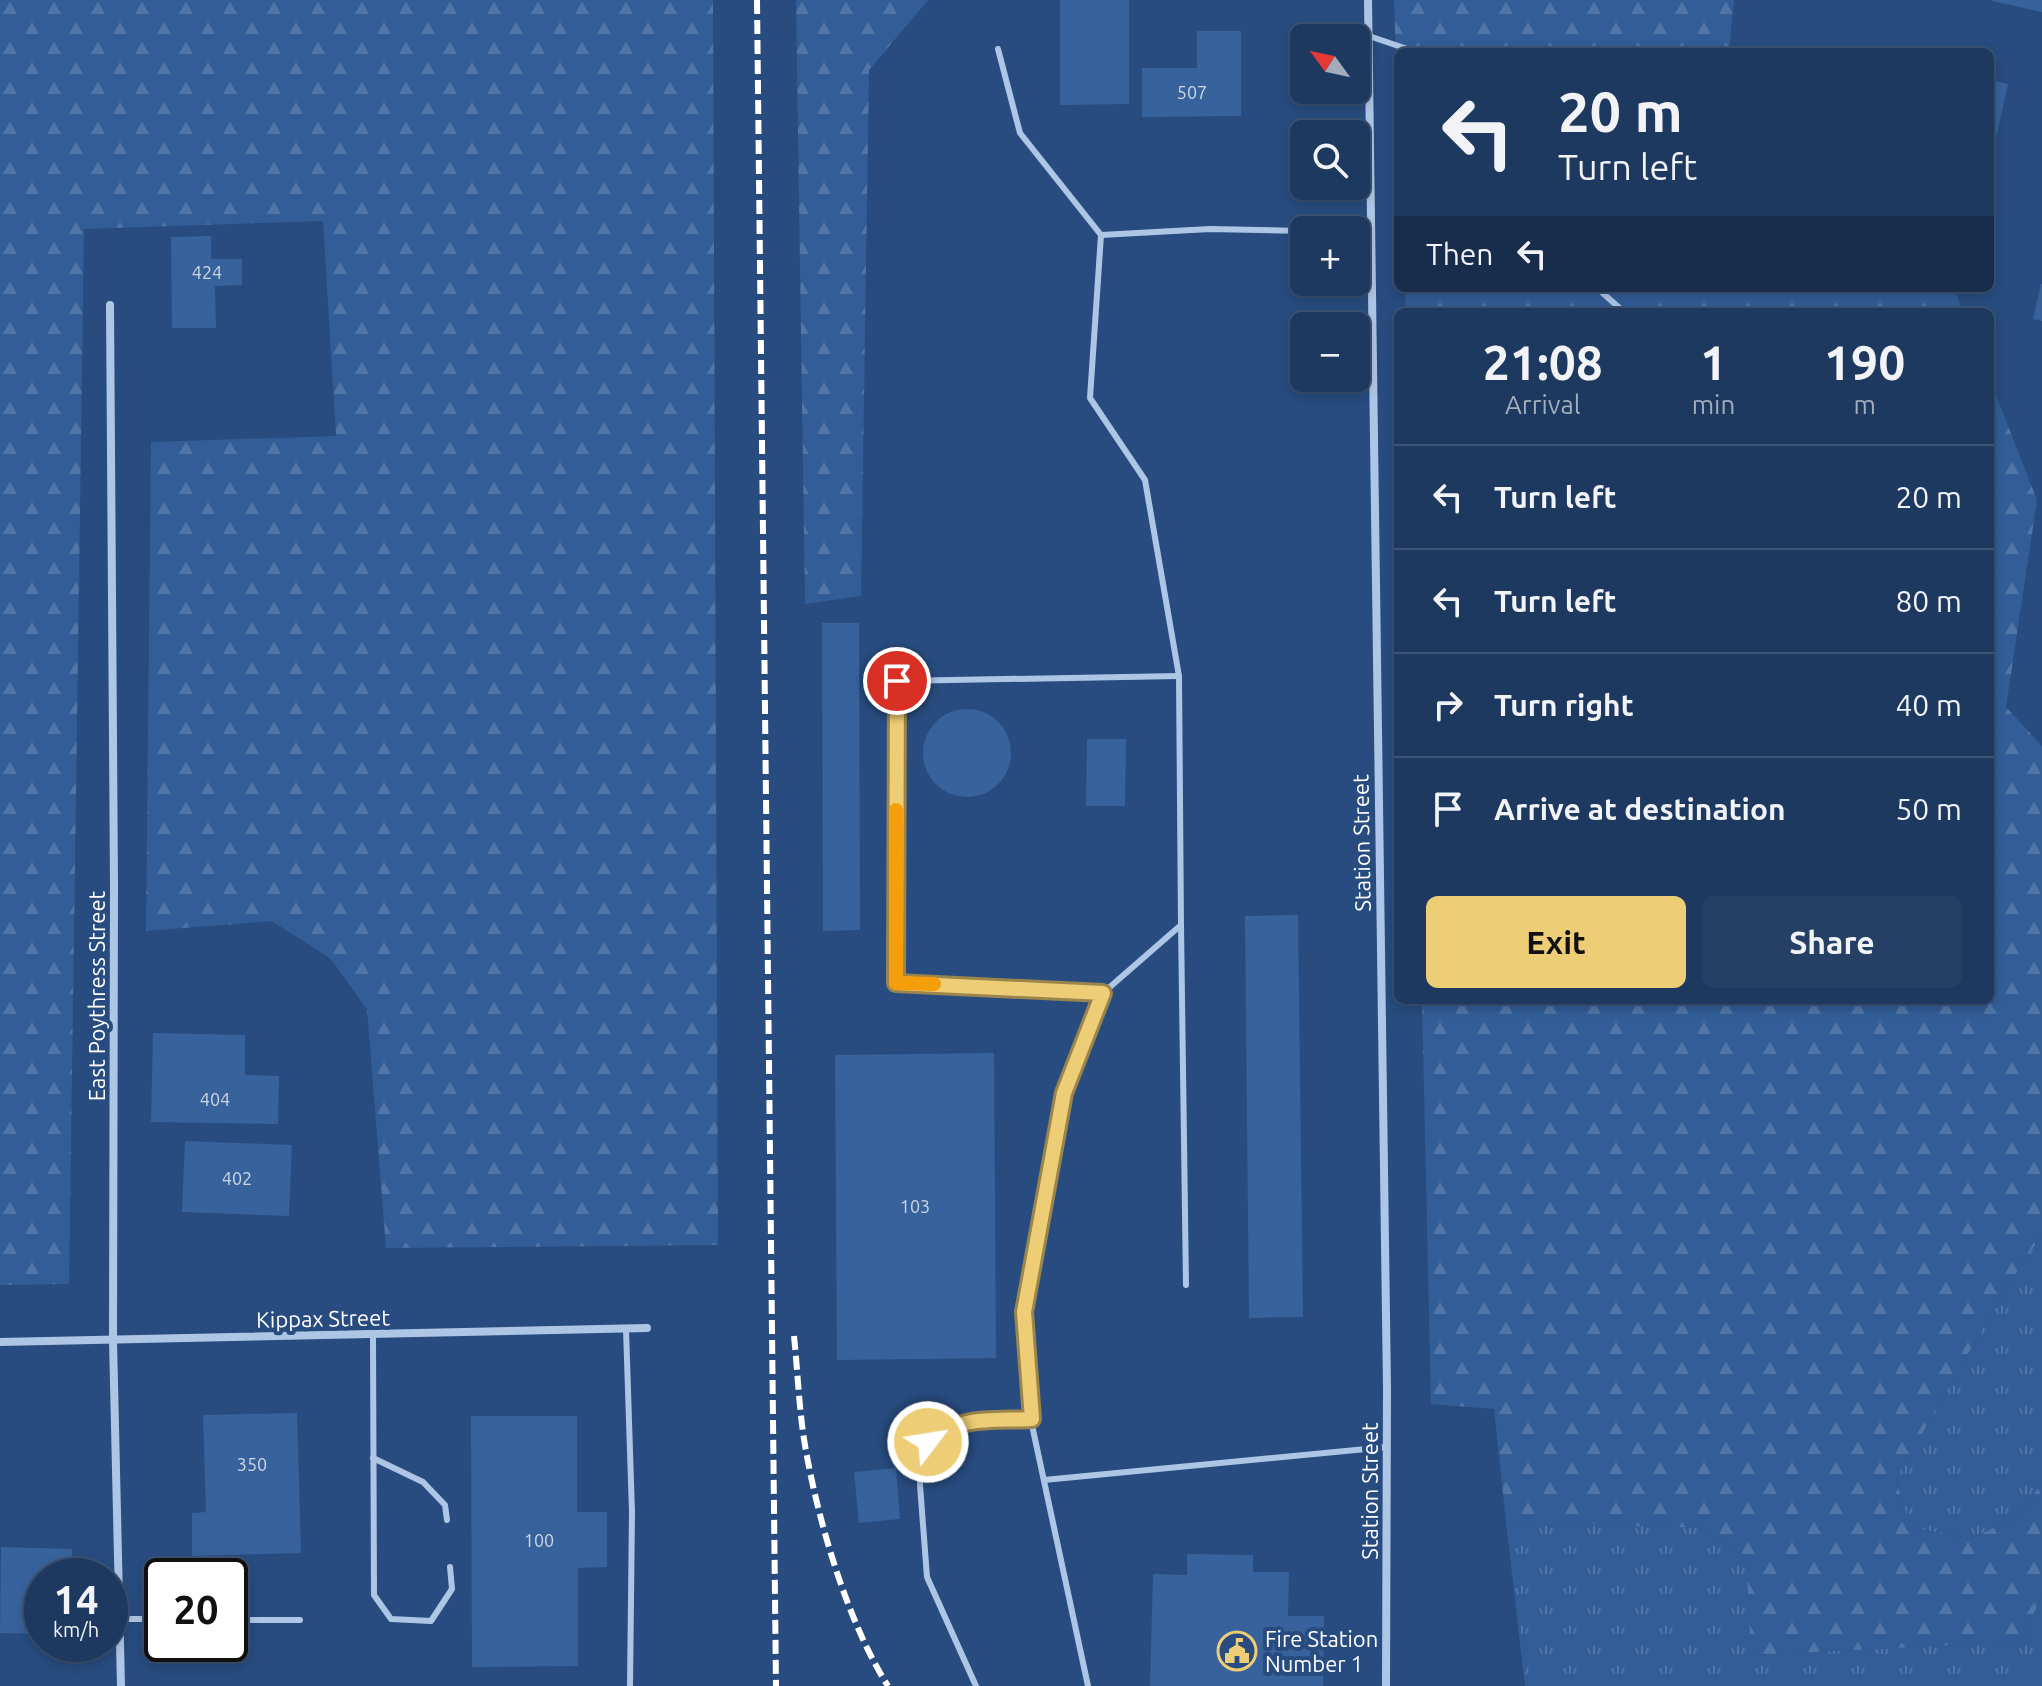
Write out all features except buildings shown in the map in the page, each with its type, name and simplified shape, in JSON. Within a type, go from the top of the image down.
[{"type":"street","name":"Station Street","points":[[1368,0],[1369,24]]},
{"type":"street","name":"Station Street","points":[[1370,104],[1387,1447],[1386,1686]]},
{"type":"street","name":"East Poythress Street","points":[[110,305],[113,1340],[118,1558]]},
{"type":"street","name":"Kippax Street","points":[[0,1342],[647,1328]]},
{"type":"street","name":"East Poythress Street","points":[[120,1662],[121,1686]]},
{"type":"lane","points":[[1370,36],[1404,48]]},
{"type":"lane","points":[[998,49],[1020,133],[1101,235],[1090,398],[1145,480],[1179,676],[1186,1285]]},
{"type":"lane","points":[[1101,235],[1210,229],[1290,231]]},
{"type":"lane","points":[[1602,292],[1620,308]]},
{"type":"lane","points":[[1103,993],[896,983],[897,681],[1179,676]]},
{"type":"lane","points":[[1088,1686],[1032,1419],[1024,1312],[1064,1093],[1103,993],[1181,925]]},
{"type":"lane","points":[[626,1329],[632,1512],[630,1686]]},
{"type":"lane","points":[[373,1335],[374,1595],[391,1619],[431,1621],[452,1589],[450,1567]]},
{"type":"lane","points":[[976,1686],[927,1577],[921,1462],[928,1442],[959,1423],[1032,1419]]},
{"type":"lane","points":[[1044,1480],[1387,1447]]},
{"type":"lane","points":[[373,1458],[423,1482],[445,1505],[447,1520]]},
{"type":"lane","points":[[248,1620],[300,1620]]},
{"type":"green space","points":[[0,0],[713,0],[718,1245],[386,1248],[367,1009],[331,959],[272,921],[146,931],[151,442],[336,436],[323,221],[84,229],[69,1284],[0,1285]]},
{"type":"green space","points":[[796,0],[928,0],[869,70],[861,596],[805,604]]},
{"type":"green space","points":[[1394,0],[1734,0],[1729,48],[1396,48]]},
{"type":"green space","points":[[1405,292],[1956,292],[1962,308],[1406,308]]},
{"type":"green space","points":[[1994,390],[2037,500],[2006,707],[2042,746],[2042,1235],[2004,1291],[1896,1479],[1910,1527],[1969,1539],[2020,1516],[2042,1482],[2042,1596],[2020,1642],[1751,1655],[1746,1556],[1703,1528],[1506,1522],[1494,1409],[1431,1404],[1422,1004],[1994,1004]]},
{"type":"green space","points":[[2042,1235],[2042,1482],[2020,1516],[1969,1539],[1910,1527],[1896,1478],[2004,1291]]},
{"type":"green space","points":[[1506,1522],[1703,1528],[1746,1556],[1752,1655],[2020,1642],[2042,1596],[2042,1686],[1525,1686]]},
{"type":"railway","points":[[757,0],[776,1686]]},
{"type":"railway","points":[[794,1336],[804,1437],[819,1510],[848,1603],[888,1686]]},
{"type":"slow traffic","points":[[896,810],[896,983],[934,984]]},
{"type":"place","name":"Fire Station Number 1","points":[[1237,1651]]},
{"type":"route","points":[[897,681],[896,983],[1103,993],[1064,1093],[1024,1312],[1032,1419],[959,1423],[928,1442]]}]
